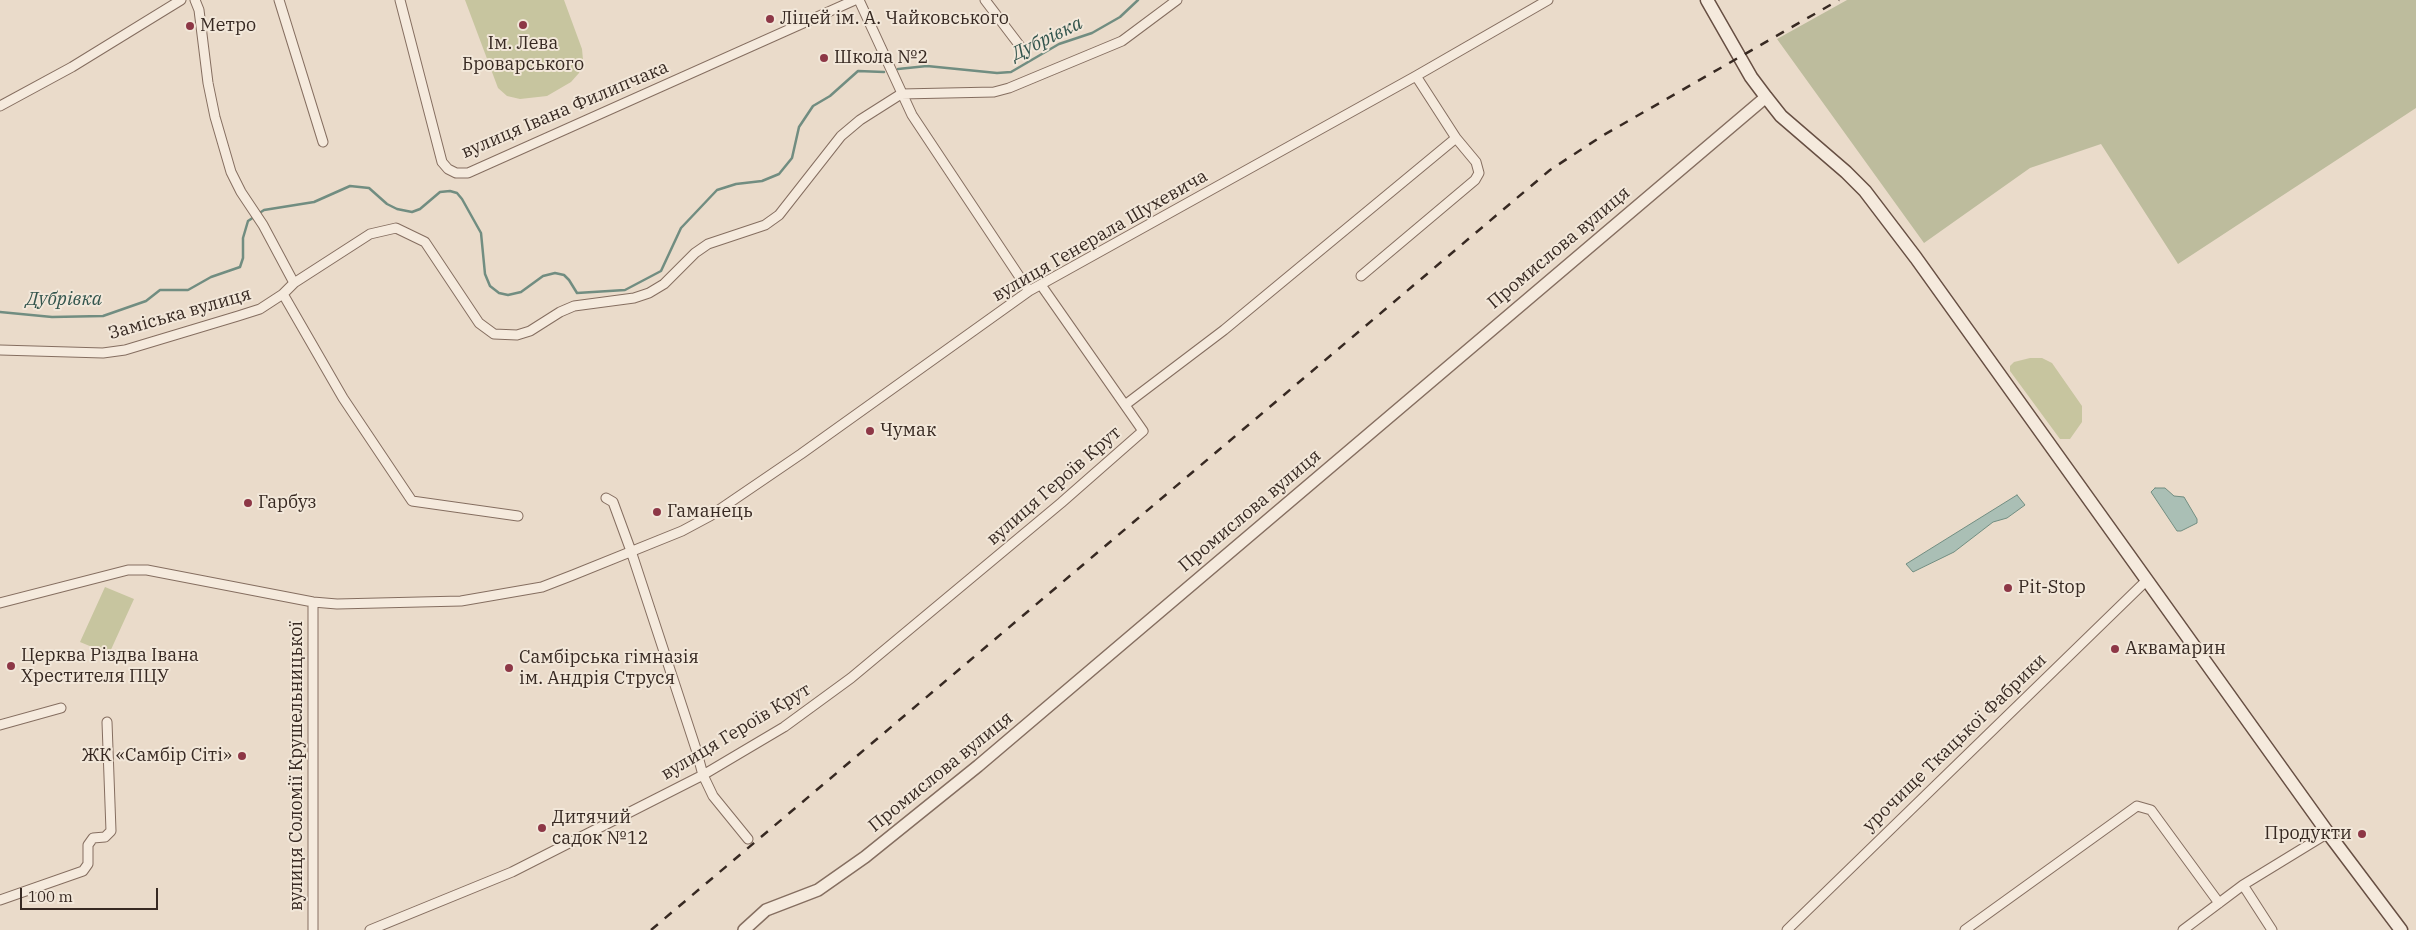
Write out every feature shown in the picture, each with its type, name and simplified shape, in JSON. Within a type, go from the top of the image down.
[{"type":"main road","points":[[1707,0],[1751,77],[1781,116],[1846,172],[1878,207],[2328,832],[2401,930]]},
{"type":"street","points":[[0,106],[72,67],[181,0]]},
{"type":"street","points":[[194,0],[199,10],[208,83],[223,148],[231,172],[263,225],[294,283]]},
{"type":"street","points":[[279,0],[322,142]]},
{"type":"street","name":"вулиця Івана Филипчака","points":[[400,0],[442,162],[448,169],[456,173],[468,173],[857,0]]},
{"type":"street","points":[[857,0],[912,115],[1029,291]]},
{"type":"street","points":[[985,0],[1020,46]]},
{"type":"street","points":[[901,94],[994,92],[1009,88],[1122,41],[1177,0]]},
{"type":"street","name":"вулиця Генерала Шухевича","points":[[0,602],[128,570],[147,570],[313,602],[397,604],[461,602],[542,587],[682,531],[710,516],[801,454],[1029,291],[1416,76],[1548,0]]},
{"type":"street","points":[[1361,276],[1478,177],[1479,173],[1476,162],[1456,138],[1416,76]]},
{"type":"street","name":"Заміська вулиця","points":[[0,350],[103,353],[125,350],[260,309],[283,294],[294,283],[370,234],[396,228],[425,242],[480,323],[494,334],[517,335],[574,306],[634,298],[649,293],[664,284],[695,252],[708,244],[766,225],[779,216],[841,136],[860,120],[901,94]]},
{"type":"street","name":"Промислова вулиця","points":[[744,930],[766,910],[818,890],[864,857],[978,766],[1766,97]]},
{"type":"street","points":[[1041,285],[1125,405],[1231,324],[1456,138]]},
{"type":"street","points":[[283,294],[343,398],[412,501],[518,516]]},
{"type":"street","name":"вулиця Героїв Крут","points":[[370,930],[512,872],[703,775],[784,727],[851,678],[1061,503],[1143,431],[1125,405]]},
{"type":"street","points":[[606,498],[613,502],[631,551],[703,775],[713,796],[748,839]]},
{"type":"street","name":"урочище Ткацької Фабрики","points":[[1787,930],[2147,580]]},
{"type":"street","name":"вулиця Соломії Крушельницької","points":[[313,602],[313,930]]},
{"type":"street","points":[[0,725],[61,708]]},
{"type":"street","points":[[0,900],[83,871],[88,864],[88,845],[93,838],[105,837],[111,831],[107,722]]},
{"type":"street","points":[[1965,930],[2137,806],[2151,810],[2219,903]]},
{"type":"street","points":[[2183,930],[2243,885],[2328,832]]},
{"type":"street","points":[[2243,885],[2272,930]]},
{"type":"shaded area","name":"Ім. Лева Броварського","points":[[465,0],[564,0],[582,49],[583,60],[579,73],[571,82],[547,96],[520,99],[507,96],[498,88]]},
{"type":"shaded area","points":[[2030,358],[2042,358],[2052,363],[2082,406],[2082,422],[2070,439],[2060,439],[2010,371],[2010,366],[2014,362]]},
{"type":"shaded area","points":[[2155,488],[2165,488],[2174,496],[2184,497],[2197,519],[2197,523],[2177,531],[2151,492]]},
{"type":"shaded area","points":[[2017,495],[2025,505],[2007,518],[1993,522],[1954,552],[1913,572],[1906,564]]},
{"type":"shaded area","points":[[105,587],[134,599],[109,654],[80,642]]},
{"type":"green space","points":[[1847,0],[2416,0],[2416,108],[2178,264],[2101,144],[2030,168],[1924,243],[1777,39]]},
{"type":"waterway","name":"Дубрівка","points":[[898,69],[927,66],[997,73],[1011,72],[1059,44],[1092,33],[1120,17],[1138,0]]},
{"type":"waterway","name":"Дубрівка","points":[[258,214],[264,210],[314,202],[350,186],[369,188],[387,204],[397,209],[412,212],[420,209],[440,192],[450,191],[457,193],[462,199],[481,233],[485,274],[490,286],[499,293],[508,295],[521,292],[543,276],[555,273],[564,275],[577,293],[625,290],[661,271],[681,228],[717,190],[736,184],[762,181],[779,174],[792,158],[799,127],[813,106],[830,96],[858,71],[884,72]]},
{"type":"waterway","name":"Дубрівка","points":[[0,312],[52,317],[103,316],[146,301],[160,290],[188,290],[211,277],[240,267],[243,258],[243,238],[248,221],[254,217]]},
{"type":"railway","points":[[651,930],[1550,170],[1602,136],[1839,0]]},
{"type":"place","name":"Ліцей ім. А. Чайковського","points":[[770,19]]},
{"type":"place","name":"Ім. Лева Броварського","points":[[523,25]]},
{"type":"place","name":"Метро","points":[[190,26]]},
{"type":"place","name":"Школа №2","points":[[824,58]]},
{"type":"place","name":"Чумак","points":[[870,431]]},
{"type":"place","name":"Гарбуз","points":[[248,503]]},
{"type":"place","name":"Гаманець","points":[[657,512]]},
{"type":"place","name":"Pit-Stop","points":[[2008,588]]},
{"type":"place","name":"Аквамарин","points":[[2115,649]]},
{"type":"place","name":"Церква Різдва Івана Хрестителя ПЦУ","points":[[11,666]]},
{"type":"place","name":"Самбірська гімназія ім. Андрія Струся","points":[[509,668]]},
{"type":"place","name":"ЖК «Самбір Сіті»","points":[[242,756]]},
{"type":"place","name":"Дитячий садок №12","points":[[542,828]]},
{"type":"place","name":"Продукти","points":[[2362,834]]}]
